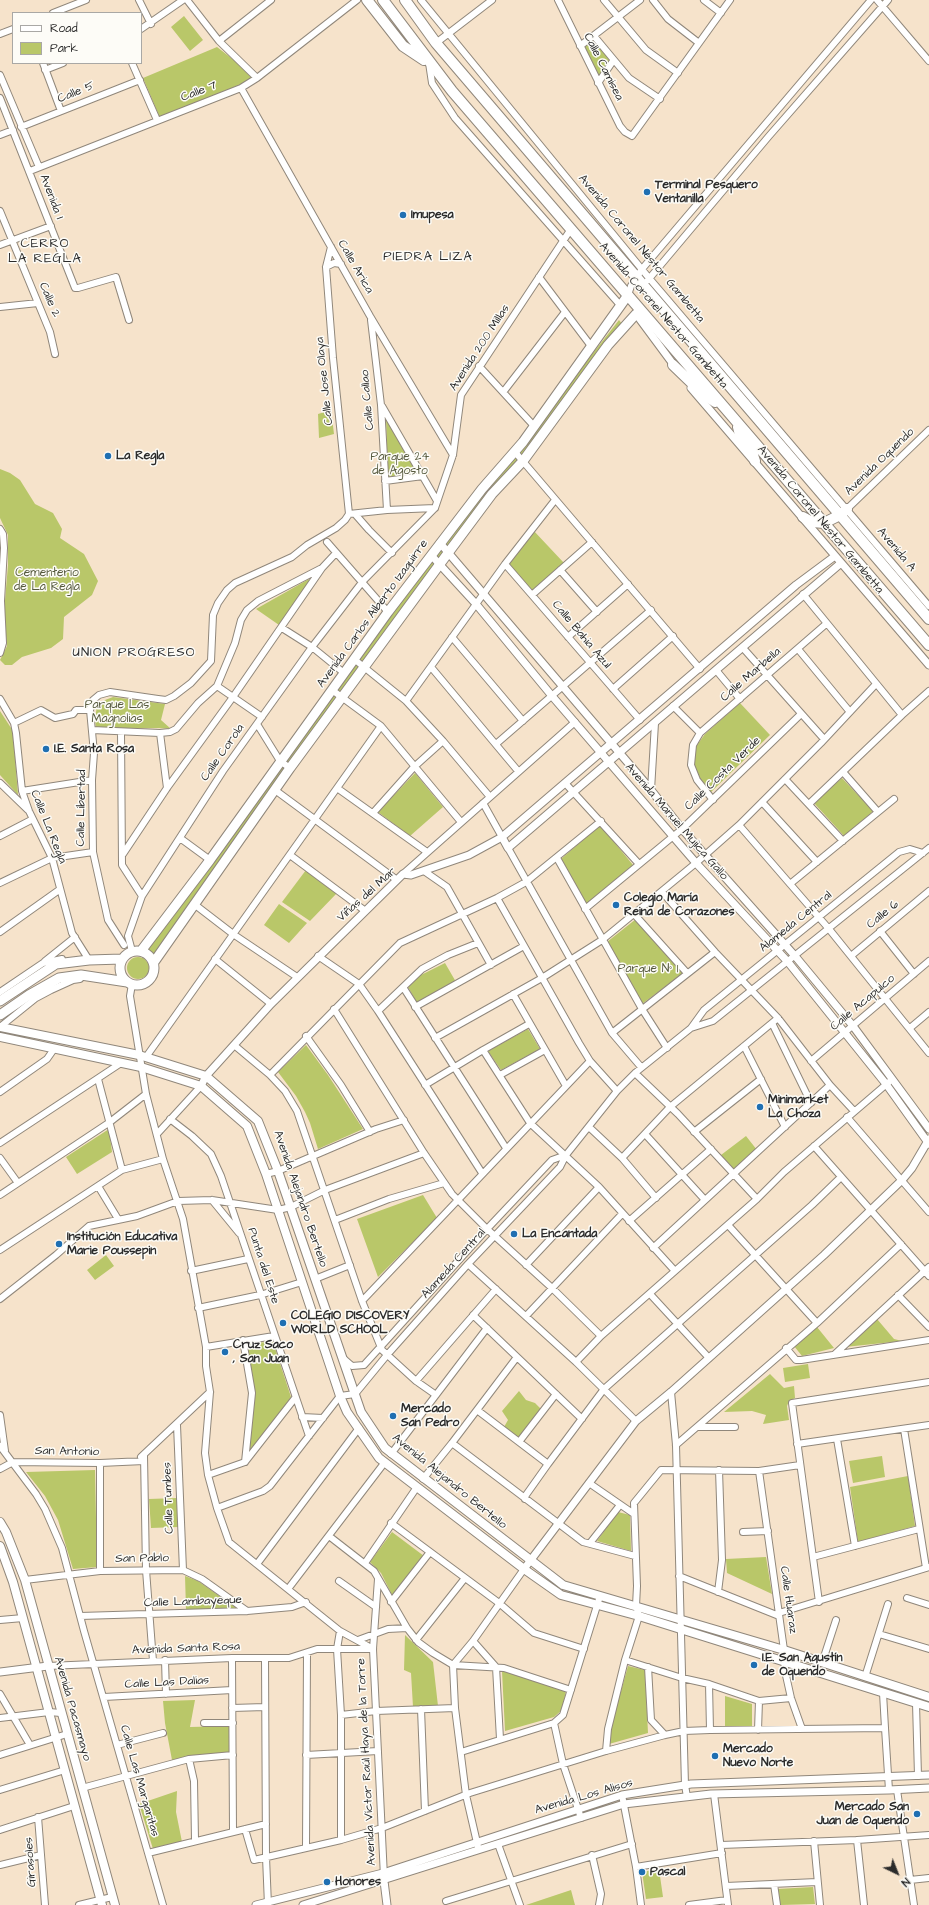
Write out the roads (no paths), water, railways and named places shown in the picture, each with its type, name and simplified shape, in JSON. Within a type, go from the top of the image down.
[{"type":"highway","points":[[367,0],[403,46],[429,63]]},
{"type":"highway","name":"Avenida Coronel Nestor Gambetta","points":[[383,0],[429,63],[929,645]]},
{"type":"highway","name":"Avenida Coronel Nestor Gambetta","points":[[405,0],[436,43],[646,282],[843,512],[929,619]]},
{"type":"highway","points":[[628,295],[636,314]]},
{"type":"highway","points":[[673,365],[701,392],[728,410]]},
{"type":"highway","points":[[736,419],[740,435],[752,452],[755,461]]},
{"type":"highway","points":[[803,517],[812,522],[824,523],[843,512]]},
{"type":"main road","name":"Avenida Carlos Alberto Izaguirre","points":[[137,951],[210,860],[388,612],[482,489],[515,452],[628,295]]},
{"type":"main road","name":"Avenida Carlos Alberto Izaguirre","points":[[154,962],[290,768],[448,553],[492,494],[523,461],[608,345],[636,314]]},
{"type":"main road","points":[[0,1001],[56,964],[90,960],[122,959],[137,951],[148,954],[154,962],[154,969],[150,978],[142,984],[81,975],[59,978],[29,995],[0,1015]]},
{"type":"main road","points":[[122,959],[120,971],[122,977],[129,983]]},
{"type":"main road","name":"Avenida Alejandro Bertello","points":[[0,1027],[142,1056],[206,1076],[258,1121],[278,1171],[361,1412],[385,1448],[391,1454],[563,1585],[784,1650],[929,1697]]},
{"type":"main road","name":"Avenida Alejandro Bertello","points":[[0,1037],[121,1064],[141,1067],[201,1086],[247,1126],[266,1174],[340,1396],[347,1412],[379,1458],[524,1569],[561,1595],[639,1616],[929,1708]]},
{"type":"main road","name":"Avenida Pacasmayo","points":[[0,1522],[6,1532],[25,1580],[114,1901]]},
{"type":"main road","name":"Avenida Pacasmayo","points":[[0,1546],[13,1582],[101,1903]]},
{"type":"street","points":[[56,12],[86,0]]},
{"type":"street","points":[[139,0],[151,24]]},
{"type":"street","points":[[142,28],[151,24],[183,0]]},
{"type":"street","points":[[187,0],[219,40],[257,78]]},
{"type":"street","points":[[219,40],[271,0]]},
{"type":"street","name":"Calle 7","points":[[30,171],[241,88],[257,78],[357,0]]},
{"type":"street","name":"Avenida Coronel Néstor Gambetta","points":[[420,0],[638,273]]},
{"type":"street","points":[[436,43],[492,0]]},
{"type":"street","name":"Calle Camisea","points":[[558,0],[620,126],[629,136],[634,135],[660,99]]},
{"type":"street","points":[[604,0],[646,50],[678,73]]},
{"type":"street","points":[[580,46],[640,0]]},
{"type":"street","points":[[653,0],[668,19],[699,43]]},
{"type":"street","points":[[704,0],[721,13]]},
{"type":"street","points":[[594,36],[613,61],[629,78],[660,99],[730,0]]},
{"type":"street","points":[[628,295],[638,273],[871,0]]},
{"type":"street","points":[[876,0],[929,61]]},
{"type":"street","points":[[646,282],[701,216],[888,0]]},
{"type":"street","points":[[0,34],[12,29]]},
{"type":"street","points":[[598,83],[613,61]]},
{"type":"street","points":[[429,63],[432,83],[454,118],[621,306]]},
{"type":"street","points":[[42,64],[61,111]]},
{"type":"street","points":[[45,70],[60,64]]},
{"type":"street","points":[[132,64],[157,120]]},
{"type":"street","name":"Avenida 1","points":[[0,75],[38,168]]},
{"type":"street","name":"Calle 5","points":[[21,127],[140,80]]},
{"type":"street","name":"Calle Arica","points":[[241,88],[370,316],[453,455]]},
{"type":"street","name":"Avenida 1","points":[[0,98],[30,171],[74,288],[116,277],[129,320]]},
{"type":"street","points":[[0,135],[13,130]]},
{"type":"street","points":[[692,208],[701,216]]},
{"type":"street","name":"Calle 2","points":[[0,211],[50,332],[55,354]]},
{"type":"street","points":[[0,245],[51,226]]},
{"type":"street","name":"Avenida 200 Millas","points":[[363,581],[435,508],[453,455],[461,395],[571,229]]},
{"type":"street","name":"Calle Jose Olaya","points":[[331,247],[326,267],[333,358],[352,514]]},
{"type":"street","points":[[326,267],[334,263],[341,264]]},
{"type":"street","points":[[539,277],[591,346]]},
{"type":"street","points":[[0,307],[38,303]]},
{"type":"street","points":[[504,392],[564,312]]},
{"type":"street","name":"Avenida Coronel Néstor Gambetta","points":[[636,314],[673,365],[711,413],[755,461],[929,665]]},
{"type":"street","name":"Calle Callao","points":[[370,316],[381,405],[387,510]]},
{"type":"street","points":[[373,337],[381,334]]},
{"type":"street","points":[[479,366],[534,426]]},
{"type":"street","points":[[381,405],[437,501]]},
{"type":"street","name":"Avenida Oquendo","points":[[843,512],[929,430]]},
{"type":"street","points":[[515,452],[700,669]]},
{"type":"street","points":[[385,482],[423,476]]},
{"type":"street","points":[[406,701],[505,564],[555,500]]},
{"type":"street","points":[[14,723],[41,710],[55,718],[73,714],[76,710],[90,710],[93,700],[99,695],[110,692],[166,700],[174,696],[191,683],[211,661],[213,615],[218,603],[227,590],[236,583],[292,557],[307,545],[336,528],[352,514],[387,510],[435,508]]},
{"type":"street","name":"Avenida A","points":[[843,512],[882,550],[929,606]]},
{"type":"street","points":[[352,514],[392,553]]},
{"type":"street","points":[[0,530],[4,543],[1,601],[3,643],[0,653]]},
{"type":"street","points":[[327,542],[363,581],[388,612]]},
{"type":"street","points":[[533,594],[592,542]]},
{"type":"street","name":"Avenida Manuel Mujica Gallo","points":[[440,543],[619,752],[682,829],[795,956],[854,1026],[929,1129]]},
{"type":"street","points":[[123,854],[167,788],[282,628],[322,568],[336,553]]},
{"type":"street","name":"Avenida Manuel Mujica Gallo","points":[[431,555],[476,604],[552,696],[696,863],[788,962],[846,1032],[928,1141]]},
{"type":"street","name":"Viñas del Mar","points":[[201,1086],[206,1076],[271,1004],[364,910],[403,874],[411,875],[469,855],[502,837],[700,669],[796,585],[835,556]]},
{"type":"street","points":[[508,848],[841,563]]},
{"type":"street","name":"Calle Bahia Azul","points":[[505,564],[533,594],[590,663],[640,720]]},
{"type":"street","points":[[92,730],[160,733],[170,732],[176,729],[198,703],[217,686],[247,610],[258,601],[322,568]]},
{"type":"street","points":[[560,570],[597,612]]},
{"type":"street","name":"Calle Corola","points":[[122,959],[124,945],[142,896],[262,716],[312,647],[363,581]]},
{"type":"street","points":[[568,637],[628,584]]},
{"type":"street","points":[[803,594],[902,715]]},
{"type":"street","points":[[496,744],[651,610]]},
{"type":"street","name":"Calle Marbella","points":[[713,800],[697,780],[691,765],[692,745],[700,733],[826,624]]},
{"type":"street","points":[[282,628],[312,647],[344,673]]},
{"type":"street","points":[[613,689],[673,636]]},
{"type":"street","points":[[452,637],[523,721]]},
{"type":"street","points":[[743,648],[824,739]]},
{"type":"street","points":[[798,649],[850,712]]},
{"type":"street","points":[[354,659],[406,701],[443,741],[490,797]]},
{"type":"street","points":[[431,667],[518,771]]},
{"type":"street","points":[[716,670],[740,699]]},
{"type":"street","points":[[435,1038],[542,978],[602,940],[662,892],[739,825],[786,779],[876,684]]},
{"type":"street","points":[[217,686],[262,716]]},
{"type":"street","points":[[332,690],[381,726],[461,822]]},
{"type":"street","points":[[809,804],[929,691]]},
{"type":"street","name":"Calle La Regla","points":[[0,699],[14,723],[18,744],[22,791],[29,812],[52,858],[60,890],[75,937],[90,960]]},
{"type":"street","points":[[673,706],[700,733]]},
{"type":"street","name":"Calle Libertad","points":[[90,710],[94,753],[92,780],[93,852],[108,920],[124,945]]},
{"type":"street","name":"Calle Costa Verde","points":[[585,910],[682,829],[801,714]]},
{"type":"street","points":[[403,874],[575,722]]},
{"type":"street","points":[[651,790],[655,723]]},
{"type":"street","points":[[257,724],[280,761],[290,768]]},
{"type":"street","points":[[142,1056],[215,959],[381,726]]},
{"type":"street","points":[[121,732],[122,865],[142,896]]},
{"type":"street","points":[[160,733],[167,788]]},
{"type":"street","points":[[373,813],[414,767],[443,741]]},
{"type":"street","points":[[843,772],[878,812]]},
{"type":"street","points":[[786,779],[843,841]]},
{"type":"street","points":[[22,791],[92,780]]},
{"type":"street","points":[[0,783],[29,812]]},
{"type":"street","points":[[565,783],[639,864]]},
{"type":"street","points":[[337,788],[427,852]]},
{"type":"street","points":[[275,790],[396,880]]},
{"type":"street","points":[[790,884],[894,799]]},
{"type":"street","points":[[762,802],[817,862]]},
{"type":"street","points":[[483,803],[612,1033],[641,1068]]},
{"type":"street","points":[[0,836],[33,819]]},
{"type":"street","points":[[270,1074],[306,1036],[400,943],[497,898],[526,882],[601,821]]},
{"type":"street","points":[[739,825],[819,917],[929,1053]]},
{"type":"street","points":[[180,838],[210,860]]},
{"type":"street","name":"Alameda Central","points":[[691,1028],[712,1020],[752,990],[929,848]]},
{"type":"street","name":"Alameda Central","points":[[355,1394],[387,1355],[468,1264],[560,1167],[566,1155],[617,1091],[635,1073],[691,1028],[704,1010],[742,981],[784,944],[899,852],[910,849],[923,853]]},
{"type":"street","points":[[0,883],[52,858],[93,852]]},
{"type":"street","points":[[290,855],[364,910]]},
{"type":"street","points":[[556,858],[602,940],[666,1048]]},
{"type":"street","points":[[424,871],[447,887],[491,965]]},
{"type":"street","points":[[0,932],[60,890]]},
{"type":"street","name":"Calle 6","points":[[851,956],[929,891]]},
{"type":"street","points":[[662,892],[715,952],[778,1018],[830,1085],[854,1111]]},
{"type":"street","points":[[497,898],[590,1060],[617,1091]]},
{"type":"street","points":[[194,904],[233,934],[297,977]]},
{"type":"street","points":[[634,914],[687,973]]},
{"type":"street","points":[[880,931],[914,974]]},
{"type":"street","points":[[128,936],[137,951]]},
{"type":"street","points":[[0,992],[43,963],[75,937]]},
{"type":"street","points":[[378,1011],[422,969],[448,955],[478,943]]},
{"type":"street","points":[[415,1007],[524,946]]},
{"type":"street","points":[[612,1033],[715,952]]},
{"type":"street","points":[[318,956],[359,984],[482,1173]]},
{"type":"street","points":[[43,963],[67,959],[90,960]]},
{"type":"street","points":[[215,959],[271,1004]]},
{"type":"street","name":"Calle Acapulco","points":[[811,1061],[929,961]]},
{"type":"street","points":[[0,1027],[36,998],[51,990],[73,980],[98,977]]},
{"type":"street","name":"Avenida Víctor Raúl Haya de la Torre","points":[[129,983],[130,996],[142,1056],[141,1067],[146,1094],[163,1159],[183,1219],[191,1271],[206,1347],[206,1366],[210,1392],[205,1454],[208,1475],[217,1508],[229,1542],[306,1602],[340,1631],[373,1649],[383,1873],[387,1905]]},
{"type":"street","points":[[403,987],[506,1148]]},
{"type":"street","points":[[513,994],[566,1086]]},
{"type":"street","points":[[334,1009],[424,1153],[458,1201],[494,1236],[552,1288],[601,1336]]},
{"type":"street","points":[[910,1028],[929,1012]]},
{"type":"street","points":[[622,1158],[670,1107],[778,1018]]},
{"type":"street","points":[[772,1023],[811,1103]]},
{"type":"street","points":[[425,1085],[482,1050],[529,1024]]},
{"type":"street","points":[[306,1036],[341,1085],[370,1132]]},
{"type":"street","points":[[234,1046],[270,1074],[285,1091],[297,1111],[314,1156],[362,1301],[380,1347],[416,1381],[436,1394]]},
{"type":"street","points":[[744,1046],[785,1127]]},
{"type":"street","points":[[0,1092],[46,1058],[54,1049]]},
{"type":"street","points":[[482,1050],[500,1075],[530,1123],[599,1187],[675,1271]]},
{"type":"street","points":[[500,1075],[545,1050]]},
{"type":"street","points":[[362,1301],[590,1060]]},
{"type":"street","points":[[0,1143],[121,1064]]},
{"type":"street","points":[[635,1073],[670,1107],[757,1199]]},
{"type":"street","points":[[98,1079],[122,1170]]},
{"type":"street","points":[[694,1132],[761,1079]]},
{"type":"street","points":[[576,1362],[601,1336],[728,1225],[814,1146],[886,1084],[894,1080]]},
{"type":"street","points":[[653,1248],[830,1085]]},
{"type":"street","points":[[157,1134],[201,1086]]},
{"type":"street","points":[[0,1195],[110,1122],[146,1094]]},
{"type":"street","points":[[847,1117],[929,1212]]},
{"type":"street","name":"Punta del Este","points":[[170,1119],[192,1136],[211,1154],[221,1176],[248,1260],[309,1436]]},
{"type":"street","points":[[266,1174],[278,1171],[370,1132],[404,1120]]},
{"type":"street","points":[[589,1127],[622,1158],[656,1198]]},
{"type":"street","points":[[645,1134],[705,1200]]},
{"type":"street","points":[[479,1851],[466,1795],[455,1708],[453,1665],[473,1641],[498,1603],[636,1420],[672,1392],[824,1255],[902,1180],[912,1168],[928,1141]]},
{"type":"street","points":[[814,1146],[901,1244],[927,1269],[929,1276]]},
{"type":"street","points":[[629,1221],[711,1150]]},
{"type":"street","points":[[0,1299],[56,1255],[89,1226],[138,1216],[178,1201],[212,1200],[278,1210],[290,1208],[325,1190],[424,1153]]},
{"type":"street","name":"Alameda Central","points":[[341,1356],[352,1366],[364,1365],[487,1229],[552,1160],[566,1155]]},
{"type":"street","points":[[0,1158],[18,1183]]},
{"type":"street","points":[[0,1250],[122,1170],[163,1159]]},
{"type":"street","points":[[525,1499],[526,1495],[548,1464],[604,1389],[812,1205],[841,1177]]},
{"type":"street","points":[[335,1220],[389,1199],[444,1183]]},
{"type":"street","points":[[98,1186],[118,1219]]},
{"type":"street","points":[[526,1265],[599,1187]]},
{"type":"street","points":[[212,1200],[241,1236]]},
{"type":"street","points":[[526,1316],[622,1214]]},
{"type":"street","points":[[728,1225],[785,1290],[817,1323]]},
{"type":"street","points":[[676,1445],[786,1348],[817,1323],[901,1244]]},
{"type":"street","points":[[191,1271],[248,1260]]},
{"type":"street","points":[[468,1264],[576,1362],[636,1420]]},
{"type":"street","points":[[315,1279],[350,1265]]},
{"type":"street","points":[[835,1354],[927,1269]]},
{"type":"street","points":[[198,1308],[260,1295],[302,1282]]},
{"type":"street","points":[[416,1381],[496,1288]]},
{"type":"street","points":[[650,1294],[709,1358]]},
{"type":"street","points":[[898,1295],[929,1327]]},
{"type":"street","points":[[473,1315],[582,1418]]},
{"type":"street","points":[[391,1454],[487,1328]]},
{"type":"street","points":[[206,1347],[274,1336]]},
{"type":"street","points":[[243,1340],[252,1393],[245,1462]]},
{"type":"street","points":[[786,1348],[796,1360],[801,1360],[929,1340]]},
{"type":"street","points":[[423,1478],[452,1443],[517,1357]]},
{"type":"street","points":[[819,1602],[792,1403],[929,1382]]},
{"type":"street","points":[[153,1661],[146,1570],[144,1458],[210,1392]]},
{"type":"street","points":[[672,1392],[676,1445],[680,1629],[685,1785],[687,1797]]},
{"type":"street","points":[[217,1508],[263,1491],[270,1486],[340,1396],[355,1394]]},
{"type":"street","points":[[519,1442],[556,1394]]},
{"type":"street","points":[[208,1475],[245,1462],[295,1398]]},
{"type":"street","points":[[477,1410],[548,1464]]},
{"type":"street","points":[[0,1415],[1,1432],[5,1452]]},
{"type":"street","points":[[302,1417],[323,1418]]},
{"type":"street","name":"Calle Tumbes","points":[[177,1425],[183,1570]]},
{"type":"street","points":[[797,1444],[929,1425]]},
{"type":"street","points":[[698,1427],[736,1427]]},
{"type":"street","points":[[257,1564],[358,1428]]},
{"type":"street","points":[[679,1576],[779,1614],[928,1567],[919,1529],[904,1429]]},
{"type":"street","points":[[675,1433],[681,1438],[686,1437]]},
{"type":"street","points":[[837,1439],[855,1546]]},
{"type":"street","points":[[452,1443],[583,1542],[635,1556]]},
{"type":"street","name":"Calle Las Margaritas","points":[[0,1446],[13,1462],[45,1509],[62,1548],[163,1905]]},
{"type":"street","name":"San Antonio","points":[[0,1469],[13,1462],[100,1464],[136,1461],[144,1458]]},
{"type":"street","points":[[288,1589],[385,1462]]},
{"type":"street","points":[[100,1464],[100,1571]]},
{"type":"street","points":[[628,1510],[661,1470],[759,1471],[800,1465]]},
{"type":"street","points":[[718,1592],[722,1560],[719,1470]]},
{"type":"street","name":"Calle Huaraz","points":[[759,1471],[784,1650],[784,1661],[791,1698],[802,1730]]},
{"type":"street","points":[[589,1483],[634,1514]]},
{"type":"street","points":[[366,1563],[391,1523],[417,1487]]},
{"type":"street","points":[[606,1750],[608,1729],[625,1660],[639,1616],[636,1606],[637,1586],[634,1503]]},
{"type":"street","points":[[590,1544],[620,1505]]},
{"type":"street","points":[[391,1523],[498,1603],[534,1633],[584,1649]]},
{"type":"street","points":[[813,1557],[919,1529]]},
{"type":"street","points":[[743,1532],[768,1531]]},
{"type":"street","points":[[329,1536],[366,1563],[378,1578],[407,1628],[416,1640],[433,1653],[453,1665],[504,1668],[571,1690]]},
{"type":"street","points":[[391,1602],[430,1552]]},
{"type":"street","name":"San Pablo","points":[[25,1580],[100,1571],[183,1570],[202,1579],[247,1611]]},
{"type":"street","points":[[373,1649],[378,1578]]},
{"type":"street","points":[[416,1640],[465,1578]]},
{"type":"street","points":[[339,1581],[376,1607]]},
{"type":"street","points":[[461,1752],[554,1723],[563,1715],[600,1596]]},
{"type":"street","points":[[907,1598],[929,1605]]},
{"type":"street","name":"Calle Lambayeque","points":[[80,1616],[247,1611],[292,1607],[306,1602]]},
{"type":"street","points":[[865,1677],[888,1604]]},
{"type":"street","points":[[0,1620],[22,1618]]},
{"type":"street","points":[[822,1663],[836,1620]]},
{"type":"street","points":[[358,1640],[388,1629],[407,1628]]},
{"type":"street","points":[[340,1631],[337,1650],[341,1752],[341,1840]]},
{"type":"street","points":[[879,1634],[929,1649]]},
{"type":"street","points":[[473,1641],[496,1667],[500,1739]]},
{"type":"street","name":"Avenida Santa Rosa","points":[[0,1672],[36,1667],[94,1663],[232,1658],[289,1658],[317,1649],[373,1649]]},
{"type":"street","points":[[306,1653],[306,1848]]},
{"type":"street","points":[[232,1658],[233,1832]]},
{"type":"street","points":[[265,1658],[266,1858],[268,1903]]},
{"type":"street","points":[[165,1660],[166,1694]]},
{"type":"street","points":[[625,1660],[682,1678],[709,1684],[760,1701],[791,1698]]},
{"type":"street","points":[[648,1667],[651,1720],[665,1735]]},
{"type":"street","points":[[709,1684],[710,1730]]},
{"type":"street","name":"Calle Las Dalias","points":[[104,1697],[232,1690]]},
{"type":"street","points":[[884,1693],[888,1776],[893,1790],[903,1836],[914,1905]]},
{"type":"street","points":[[0,1694],[30,1745]]},
{"type":"street","points":[[758,1730],[760,1701]]},
{"type":"street","points":[[916,1703],[918,1776]]},
{"type":"street","points":[[232,1708],[265,1707]]},
{"type":"street","points":[[340,1715],[376,1711],[455,1708]]},
{"type":"street","points":[[421,1709],[425,1811]]},
{"type":"street","points":[[0,1718],[48,1712],[61,1713]]},
{"type":"street","points":[[204,1723],[233,1723]]},
{"type":"street","points":[[554,1723],[563,1764],[581,1818]]},
{"type":"street","points":[[245,1829],[254,1860],[341,1840],[382,1828],[466,1795],[606,1750],[684,1731],[885,1728]]},
{"type":"street","points":[[118,1745],[163,1733]]},
{"type":"street","points":[[0,1755],[67,1734]]},
{"type":"street","points":[[306,1755],[378,1751]]},
{"type":"street","points":[[82,1788],[189,1758],[233,1755]]},
{"type":"street","points":[[189,1758],[194,1781],[195,1840]]},
{"type":"street","points":[[0,1790],[65,1770]]},
{"type":"street","name":"Avenida Los Alisos","points":[[256,1905],[383,1873],[622,1795],[685,1785],[929,1775]]},
{"type":"street","name":"Avenida Los Alisos","points":[[303,1905],[384,1881],[624,1804],[714,1794],[929,1788]]},
{"type":"street","points":[[689,1905],[728,1902],[714,1794]]},
{"type":"street","points":[[622,1795],[632,1844],[641,1905]]},
{"type":"street","points":[[0,1830],[74,1806]]},
{"type":"street","name":"Girasoles","points":[[38,1817],[45,1905]]},
{"type":"street","points":[[148,1853],[195,1840],[266,1824]]},
{"type":"street","points":[[721,1845],[857,1840],[929,1835]]},
{"type":"street","points":[[857,1840],[864,1905]]},
{"type":"street","points":[[814,1841],[820,1905]]},
{"type":"street","points":[[498,1844],[512,1879],[520,1905]]},
{"type":"street","points":[[446,1900],[632,1844]]},
{"type":"street","points":[[636,1868],[722,1853]]},
{"type":"street","points":[[0,1865],[41,1855]]},
{"type":"street","points":[[592,1856],[601,1894],[599,1905]]},
{"type":"street","points":[[910,1880],[929,1878]]},
{"type":"street","points":[[726,1886],[817,1882]]},
{"type":"street","points":[[774,1884],[777,1905]]},
{"type":"street","points":[[79,1905],[114,1901]]},
{"type":"place","name":"Terminal Pesquero Ventanilla","points":[[647,192]]},
{"type":"place","name":"Imupesa","points":[[403,215]]},
{"type":"place","name":"La Regla","points":[[108,456]]},
{"type":"place","name":"I.E. Santa Rosa","points":[[46,749]]},
{"type":"place","name":"Colegio María Reina de Corazones","points":[[616,905]]},
{"type":"place","name":"Minimarket La Choza","points":[[760,1107]]},
{"type":"place","name":"La Encantada","points":[[514,1234]]},
{"type":"place","name":"Institución Educativa Marie Poussepin","points":[[59,1244]]},
{"type":"place","name":"COLEGIO DISCOVERY WORLD SCHOOL","points":[[283,1323]]},
{"type":"place","name":"Cruz Saco , San Juan","points":[[225,1352]]},
{"type":"place","name":"Mercado San Pedro","points":[[393,1416]]},
{"type":"place","name":"I.E. San Agustín de Oquendo","points":[[754,1665]]},
{"type":"place","name":"Mercado Nuevo Norte","points":[[715,1756]]},
{"type":"place","name":"Mercado San Juan de Oquendo","points":[[917,1814]]},
{"type":"place","name":"Pascal","points":[[642,1872]]},
{"type":"place","name":"Honores","points":[[327,1882]]},
{"type":"district","name":"CERRO LA REGLA","points":[[45,252]]},
{"type":"district","name":"PIEDRA LIZA","points":[[428,257]]},
{"type":"district","name":"UNION PROGRESO","points":[[134,653]]},
{"type":"park label","name":"Parque 24 de Agosto","points":[[400,464]]},
{"type":"park label","name":"Cementerio de La Regla","points":[[47,580]]},
{"type":"park label","name":"Parque Las Magnolias","points":[[117,712]]},
{"type":"park label","name":"Parque N° 1","points":[[648,969]]}]
